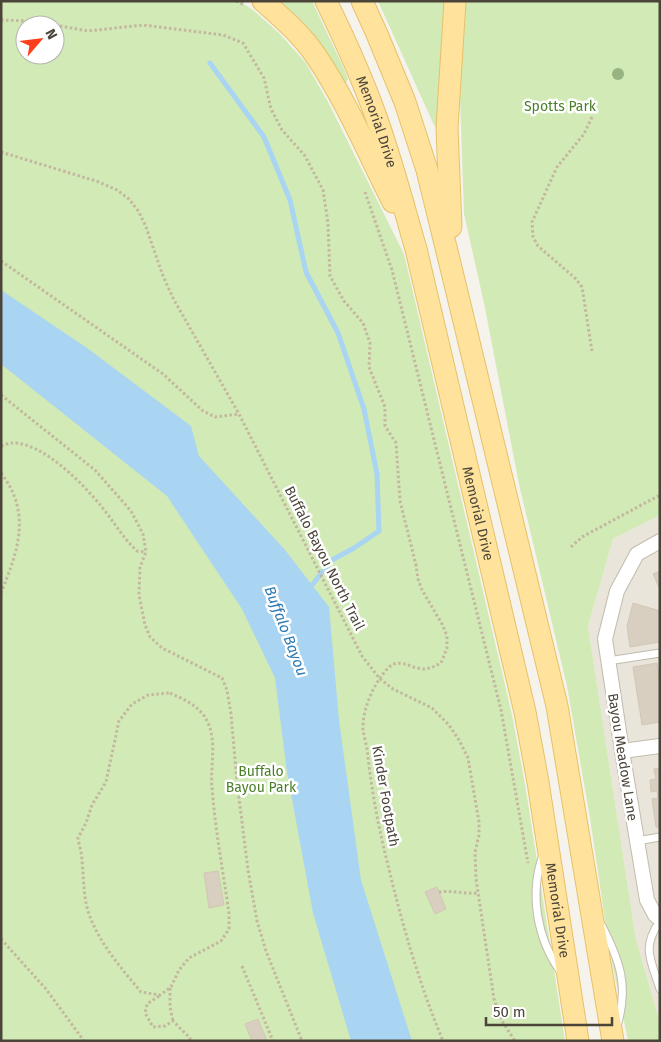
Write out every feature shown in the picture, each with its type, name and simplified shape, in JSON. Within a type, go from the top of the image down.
[{"type":"main road","name":"Memorial Drive","points":[[326,1],[349,49],[374,113],[396,179],[416,250],[525,712],[578,1041]]},
{"type":"main road","points":[[362,1],[405,102],[427,170],[557,706],[613,1041]]},
{"type":"main road","points":[[454,280],[447,145],[455,1]]},
{"type":"main road","points":[[254,3],[288,23],[315,55],[339,93],[416,250]]},
{"type":"street","name":"Bayou Meadow Lane","points":[[660,541],[637,554],[617,592],[605,639],[647,900],[660,920]]},
{"type":"street","points":[[622,752],[660,746]]},
{"type":"lane","points":[[608,661],[660,653]]},
{"type":"lane","points":[[637,841],[660,838]]},
{"type":"lane","points":[[660,920],[651,933],[648,950],[660,989]]},
{"type":"path","points":[[236,1],[254,3]]},
{"type":"path","points":[[1,20],[15,20]]},
{"type":"path","name":"Kinder Footpath","points":[[65,27],[88,31],[143,25],[223,35],[243,43],[264,78],[271,109],[282,130],[305,156],[323,190],[328,231],[330,276],[344,301],[362,323],[370,343],[369,367],[385,407],[384,426],[396,443],[400,502],[418,579],[447,636],[448,648],[441,663],[424,669],[401,662],[394,663],[374,689],[364,717],[363,730],[381,837],[408,944],[426,1000],[443,1041]]},
{"type":"path","points":[[592,117],[584,134],[558,166],[532,222],[533,237],[538,246],[576,279],[582,287],[592,351]]},
{"type":"path","name":"Buffalo Bayou North Trail","points":[[1,152],[99,182],[117,190],[130,199],[146,227],[174,300],[239,414],[366,662],[380,679],[393,690],[432,708],[448,724],[459,740],[468,758],[479,822],[479,835],[475,852],[478,893],[494,999],[502,1021],[515,1041]]},
{"type":"path","points":[[363,186],[392,270],[501,710],[529,866]]},
{"type":"path","points":[[1,261],[163,374],[203,411],[215,417],[239,414]]},
{"type":"path","points":[[1,395],[78,455],[95,470],[132,510],[143,534],[146,552],[140,567],[139,595],[144,625],[150,637],[162,648],[222,678],[227,690],[231,714],[239,802],[257,921],[266,950],[302,1041]]},
{"type":"path","points":[[1,446],[13,443],[27,446],[49,458],[75,477],[102,506],[131,545],[137,551],[146,552]]},
{"type":"path","points":[[1,474],[11,489],[17,504],[20,520],[16,549],[1,593]]},
{"type":"path","points":[[572,547],[582,537],[660,495]]},
{"type":"path","points":[[160,995],[141,992],[101,940],[88,911],[83,886],[82,859],[78,838],[86,823],[92,805],[106,782],[119,721],[132,704],[148,695],[170,693],[198,708],[208,723],[212,742],[211,786],[229,913],[229,929],[220,941],[189,958],[179,970],[170,987],[160,995],[147,1004],[145,1013],[153,1027],[165,1026],[173,1021]]},
{"type":"path","points":[[439,892],[478,893]]},
{"type":"path","points":[[1,939],[46,989],[84,1041]]},
{"type":"path","points":[[242,966],[273,1041]]},
{"type":"path","points":[[170,987],[170,1007],[173,1021],[190,1038],[190,1041]]},
{"type":"shaded area","points":[[660,515],[660,1023],[636,940],[588,626],[613,539]]},
{"type":"green space","name":"Buffalo Bayou Park","points":[[1,1],[239,1],[253,10],[279,33],[305,62],[327,100],[404,254],[512,715],[525,784],[565,1041],[1,1041]]},
{"type":"green space","points":[[277,1],[312,1],[344,69],[348,79],[346,83],[343,82]]},
{"type":"green space","points":[[378,1],[448,1],[437,128],[434,125]]},
{"type":"green space","name":"Spotts Park","points":[[465,1],[660,1],[660,515],[613,539],[588,626],[636,940],[660,1023],[660,1041],[628,1041],[609,947],[590,818],[567,686],[519,484],[484,303],[464,214],[460,97]]},
{"type":"water","name":"Buffalo Bayou","points":[[1,290],[87,348],[191,426],[199,456],[285,550],[329,607],[339,720],[361,880],[412,1041],[351,1041],[313,913],[287,772],[275,678],[242,609],[167,496],[1,364]]},
{"type":"building","points":[[660,571],[660,587],[659,587],[653,574]]},
{"type":"building","points":[[633,603],[660,611],[660,642],[630,647],[627,626]]},
{"type":"building","points":[[657,663],[660,683],[660,722],[642,725],[633,667]]},
{"type":"building","points":[[660,768],[660,827],[656,827],[652,799],[658,798],[657,791],[651,792],[650,780],[656,779],[654,769]]},
{"type":"building","points":[[218,871],[224,905],[209,908],[204,873]]},
{"type":"building","points":[[437,887],[446,909],[435,914],[425,892]]},
{"type":"building","points":[[258,1019],[267,1041],[252,1041],[245,1024]]},
{"type":"waterway","points":[[210,63],[264,137],[290,200],[306,272],[338,333],[364,409],[377,474],[379,531],[332,560],[308,590]]}]
